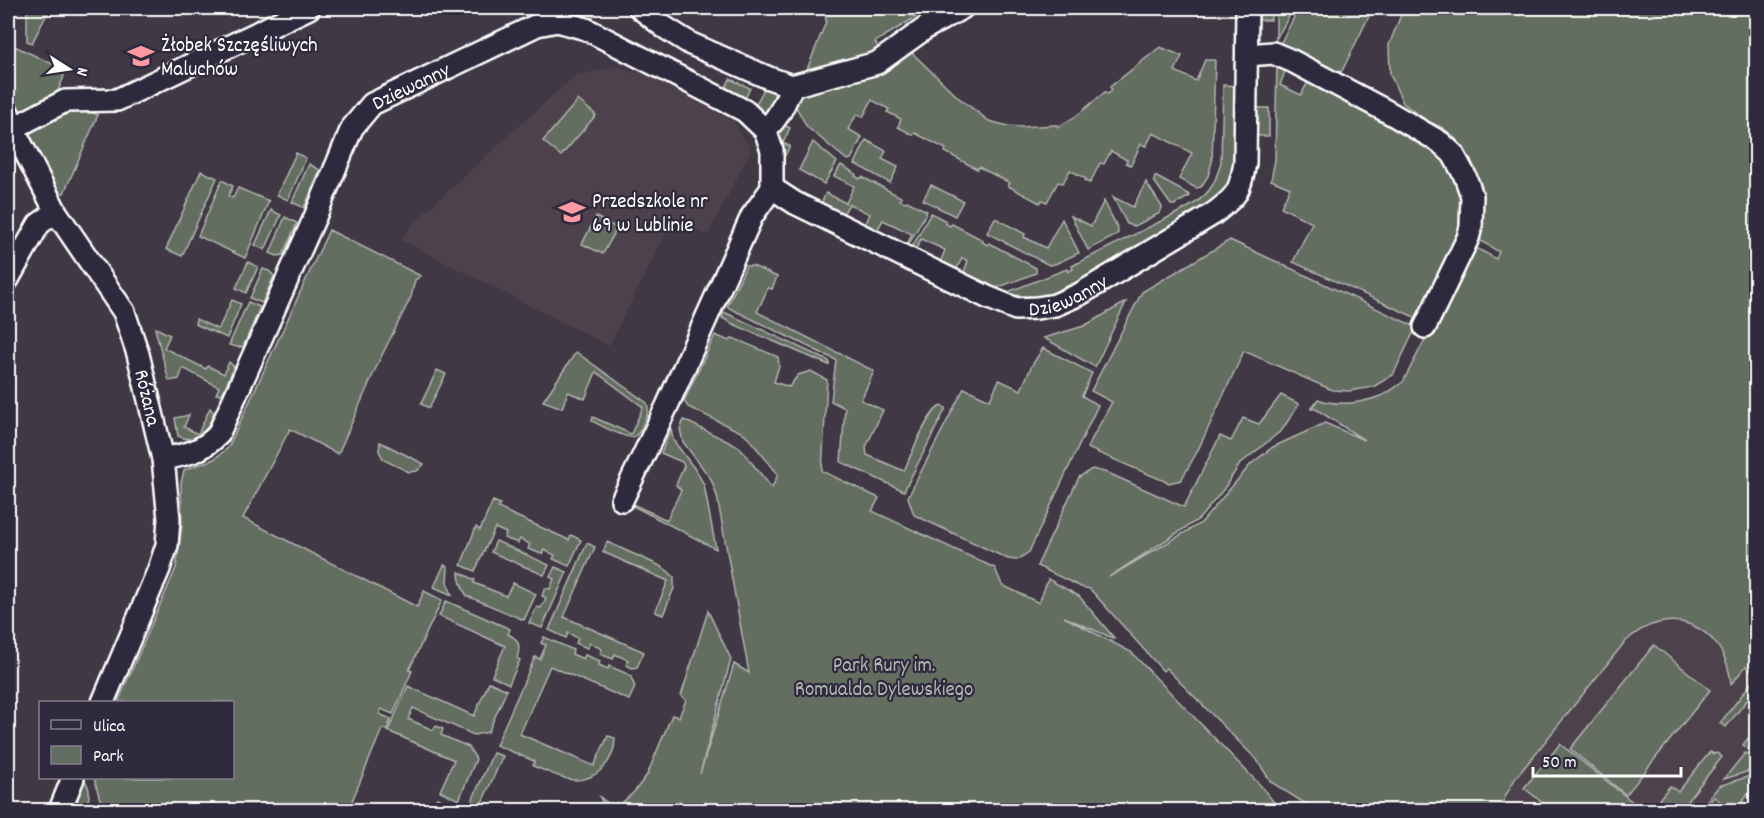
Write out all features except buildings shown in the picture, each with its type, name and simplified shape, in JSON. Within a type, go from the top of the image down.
[{"type":"street","points":[[9,124],[65,101],[117,100],[309,8]]},
{"type":"street","points":[[640,8],[691,44],[792,86],[877,63],[927,27],[962,8]]},
{"type":"street","name":"Dziewanny","points":[[772,188],[804,207],[1016,309],[1055,304],[1080,294],[1186,232],[1231,200],[1241,186],[1245,163],[1247,8]]},
{"type":"street","points":[[254,24],[282,21]]},
{"type":"street","name":"Dziewanny","points":[[163,459],[205,447],[218,435],[352,128],[372,104],[537,25],[557,21],[586,29],[745,111],[765,130]]},
{"type":"street","points":[[1247,55],[1273,53],[1293,61],[1390,113],[1440,142],[1454,154],[1472,196],[1471,227],[1468,238],[1425,327]]},
{"type":"street","points":[[622,500],[752,216],[772,188],[772,150],[765,130],[773,123],[784,106],[792,86]]},
{"type":"street","name":"Różana","points":[[9,124],[56,212],[124,312],[138,354],[163,459],[169,519],[166,545],[159,568],[103,701]]},
{"type":"street","points":[[8,279],[39,224],[56,212]]},
{"type":"street","points":[[60,810],[72,779]]},
{"type":"shaded area","name":"Przedszkole nr 69 w Lublinie","points":[[618,66],[631,72],[639,71],[734,122],[751,150],[708,235],[673,219],[609,346],[401,240],[412,224],[574,76]]},
{"type":"shaded area","points":[[1603,567],[1756,626],[1756,810],[1482,810]]},
{"type":"green space","points":[[27,8],[50,8],[32,43],[27,41]]},
{"type":"green space","points":[[592,8],[597,10],[590,23],[553,13],[552,10]]},
{"type":"green space","points":[[825,8],[898,8],[916,17],[875,42],[881,52],[806,72],[826,22]]},
{"type":"green space","points":[[1257,8],[1271,8],[1271,20],[1256,20]]},
{"type":"green space","points":[[1276,8],[1294,8],[1276,39]]},
{"type":"green space","points":[[1299,8],[1373,8],[1342,71],[1329,75],[1279,46]]},
{"type":"green space","points":[[1409,8],[1756,8],[1756,674],[1746,666],[1731,684],[1727,664],[1718,647],[1706,634],[1692,625],[1675,622],[1658,623],[1641,630],[1624,643],[1515,779],[1505,797],[1502,810],[1315,810],[1271,782],[1257,760],[1166,668],[1163,671],[1090,589],[1037,566],[1079,477],[1092,469],[1108,473],[1184,507],[1220,436],[1231,441],[1243,418],[1259,424],[1281,395],[1299,404],[1282,430],[1240,464],[1223,490],[1199,519],[1109,577],[1201,523],[1251,464],[1273,447],[1325,423],[1364,440],[1316,409],[1311,409],[1318,399],[1334,403],[1359,402],[1383,395],[1403,382],[1473,246],[1496,259],[1499,252],[1475,237],[1469,168],[1473,164],[1464,148],[1443,128],[1427,121],[1403,103],[1390,74],[1389,45],[1401,15]]},
{"type":"green space","points":[[10,44],[57,66],[64,76],[56,96],[19,116],[13,89]]},
{"type":"green space","points":[[1160,47],[1182,56],[1175,71],[1196,81],[1205,60],[1215,60],[1212,162],[1208,176],[1201,187],[1196,188],[1179,179],[1192,153],[1153,133],[1146,146],[1141,144],[1131,165],[1126,163],[1127,160],[1111,151],[1104,164],[1100,163],[1090,183],[1070,170],[1063,183],[1058,182],[1047,202],[1042,200],[1040,203],[1008,186],[1010,183],[979,167],[977,169],[915,133],[913,135],[898,127],[901,119],[887,112],[889,109],[872,100],[863,117],[857,114],[848,129],[862,137],[851,159],[847,160],[807,127],[793,101],[800,93],[891,65],[912,53],[959,98],[989,121],[1008,126],[1057,125],[1058,127],[1075,117],[1105,92],[1108,94],[1112,90],[1110,87]]},
{"type":"green space","points":[[1277,62],[1287,66],[1280,85],[1301,95],[1310,78],[1431,143],[1446,160],[1464,195],[1461,234],[1421,320],[1293,262],[1312,223],[1281,207],[1290,188],[1271,180],[1275,160]]},
{"type":"green space","points":[[730,79],[750,88],[744,101],[724,91]]},
{"type":"green space","points":[[766,85],[775,96],[768,116],[754,108]]},
{"type":"green space","points":[[1223,85],[1238,86],[1235,165],[1229,184],[1215,203],[1078,284],[1042,296],[1005,293],[1067,269],[1068,272],[1073,269],[1072,266],[1187,208],[1200,199],[1213,184],[1221,162]]},
{"type":"green space","points":[[578,100],[596,115],[561,156],[543,141]]},
{"type":"green space","points":[[76,106],[98,115],[64,193],[59,193],[24,132]]},
{"type":"green space","points":[[1256,108],[1269,108],[1269,136],[1256,136]]},
{"type":"green space","points":[[781,124],[790,128],[783,143],[790,146],[780,165],[779,138]]},
{"type":"green space","points":[[866,140],[886,151],[882,159],[898,167],[890,183],[855,164]]},
{"type":"green space","points":[[813,142],[837,162],[824,184],[799,170]]},
{"type":"green space","points":[[296,153],[306,158],[288,200],[277,195]]},
{"type":"green space","points":[[309,164],[320,170],[304,208],[292,202]]},
{"type":"green space","points":[[841,165],[860,179],[862,177],[901,197],[900,200],[927,211],[907,248],[912,234],[883,220],[876,232],[864,227],[870,214],[849,204],[842,216],[820,206],[826,193],[846,203],[854,186],[834,176]]},
{"type":"green space","points":[[201,171],[217,178],[182,256],[166,249]]},
{"type":"green space","points":[[1155,176],[1190,196],[1171,205],[1154,181]]},
{"type":"green space","points":[[222,180],[233,186],[228,196],[233,198],[238,188],[269,201],[245,258],[198,236]]},
{"type":"green space","points":[[1146,182],[1162,207],[1160,213],[1135,226],[1127,224],[1113,197],[1133,207]]},
{"type":"green space","points":[[931,185],[963,201],[955,216],[923,200]]},
{"type":"green space","points":[[1104,201],[1118,233],[1088,250],[1071,216],[1091,226]]},
{"type":"green space","points":[[271,210],[281,215],[265,250],[255,245]]},
{"type":"green space","points":[[931,213],[946,221],[945,223],[950,226],[952,224],[983,240],[982,242],[988,245],[989,243],[1036,268],[1036,273],[994,289],[963,274],[968,261],[962,258],[956,271],[940,263],[945,250],[921,239],[915,251],[911,249]]},
{"type":"green space","points":[[285,217],[297,223],[283,255],[277,256],[270,253]]},
{"type":"green space","points":[[596,217],[617,228],[603,254],[582,244]]},
{"type":"green space","points":[[995,218],[1046,248],[1062,219],[1079,253],[1049,265],[987,233]]},
{"type":"green space","points":[[329,230],[421,276],[415,280],[411,297],[379,361],[338,454],[290,429],[243,518],[417,607],[424,591],[442,600],[409,670],[412,671],[393,714],[381,709],[379,714],[391,719],[387,730],[382,729],[352,801],[355,803],[345,810],[336,810],[331,803],[327,810],[103,810],[94,779],[234,779],[234,701],[118,701],[176,568],[182,526],[181,483],[184,470],[214,459],[228,448]]},
{"type":"green space","points":[[1230,240],[1416,327],[1393,375],[1373,387],[1349,391],[1332,390],[1244,351],[1197,452],[1181,480],[1169,483],[1087,448],[1112,402],[1091,391],[1142,292]]},
{"type":"green space","points":[[248,262],[258,267],[246,293],[236,288]]},
{"type":"green space","points":[[746,266],[753,266],[777,277],[772,289],[768,288],[757,312],[874,371],[861,400],[883,410],[866,447],[867,455],[904,471],[931,416],[941,406],[946,408],[904,491],[841,462],[845,408],[831,401],[836,360],[727,307]]},
{"type":"green space","points":[[263,269],[274,276],[262,303],[250,298]]},
{"type":"green space","points":[[232,300],[241,304],[227,338],[195,324],[196,319],[219,328]]},
{"type":"green space","points":[[248,302],[260,307],[243,347],[229,345]]},
{"type":"green space","points":[[1126,302],[1095,367],[1044,338],[1084,326]]},
{"type":"green space","points":[[724,312],[829,361],[829,365],[733,324],[722,318]]},
{"type":"green space","points":[[156,328],[170,335],[164,348],[206,369],[208,366],[224,374],[229,362],[234,367],[222,394],[216,394],[219,387],[183,368],[179,379],[169,381]]},
{"type":"green space","name":"Park Rury im. Romualda Dylewskiego","points":[[715,335],[729,341],[733,338],[778,357],[779,366],[774,382],[789,387],[798,375],[811,371],[827,380],[822,471],[879,498],[872,511],[995,568],[1002,585],[1039,603],[1048,579],[1079,596],[1115,639],[1064,617],[1131,652],[1261,786],[1280,810],[605,810],[600,797],[615,809],[634,792],[647,775],[672,715],[679,717],[686,700],[681,696],[708,611],[731,659],[700,774],[734,664],[749,673],[717,496],[711,479],[683,442],[680,429],[684,420],[739,447],[772,488],[778,474],[745,434],[688,407],[684,401]]},
{"type":"green space","points":[[1043,348],[1092,373],[1082,396],[1098,405],[1029,552],[1017,560],[1008,559],[914,515],[908,497],[964,388],[990,400],[999,380],[1021,390],[1032,365]]},
{"type":"green space","points":[[576,352],[647,403],[647,415],[637,435],[624,436],[592,421],[593,417],[631,434],[643,407],[596,372],[585,399],[568,392],[562,408],[543,401]]},
{"type":"green space","points":[[437,370],[446,374],[429,408],[421,404]]},
{"type":"green space","points":[[210,408],[214,413],[201,434],[192,439],[178,436],[175,418],[189,415],[184,427],[198,434]]},
{"type":"green space","points":[[671,429],[673,440],[704,485],[716,549],[633,506],[667,520],[681,490],[676,485],[684,466],[682,462],[661,453]]},
{"type":"green space","points":[[380,442],[424,464],[417,471],[409,472],[384,460],[379,451]]},
{"type":"green space","points":[[493,501],[500,504],[498,508],[569,540],[571,535],[581,540],[569,566],[553,559],[555,555],[544,550],[542,554],[528,549],[530,544],[520,539],[518,543],[504,538],[506,533],[495,528],[475,571],[461,565],[476,527],[480,530]]},
{"type":"green space","points":[[496,541],[549,565],[544,575],[491,552]]},
{"type":"green space","points":[[607,542],[658,565],[674,577],[674,588],[663,615],[655,612],[668,581],[603,552]]},
{"type":"green space","points":[[587,543],[595,547],[564,617],[644,652],[637,667],[632,668],[626,665],[628,660],[615,654],[613,659],[600,654],[602,649],[590,643],[587,648],[576,643],[578,638],[568,633],[566,638],[549,630]]},
{"type":"green space","points":[[444,565],[448,567],[447,582],[452,595],[434,587]]},
{"type":"green space","points":[[555,567],[567,572],[542,628],[529,623],[537,607],[541,608],[546,598],[542,596],[545,588],[550,589],[554,579],[550,577]]},
{"type":"green space","points":[[459,572],[475,580],[474,583],[506,596],[513,583],[536,594],[524,620],[467,596],[461,584]]},
{"type":"green space","points":[[446,601],[510,629],[508,634],[518,643],[517,658],[520,660],[509,684],[492,676],[505,646],[439,616]]},
{"type":"green space","points":[[544,637],[573,650],[572,654],[583,659],[585,655],[600,661],[599,665],[608,669],[609,666],[630,675],[635,687],[629,700],[550,666],[520,734],[594,766],[608,736],[615,738],[608,762],[590,777],[573,780],[558,776],[533,766],[534,761],[496,745],[535,657],[540,659],[546,645],[541,643]]},
{"type":"green space","points":[[1654,645],[1710,690],[1626,795],[1570,749]]},
{"type":"green space","points":[[1756,677],[1756,697],[1747,700],[1726,727],[1720,723]]},
{"type":"green space","points":[[489,682],[507,690],[488,732],[474,735],[413,708],[408,719],[433,730],[436,726],[443,729],[441,735],[469,747],[476,759],[459,800],[440,791],[454,760],[388,731],[408,686],[474,716]]},
{"type":"green space","points":[[1756,728],[1756,756],[1743,745]]},
{"type":"green space","points":[[1560,744],[1634,803],[1628,810],[1552,810],[1524,788]]},
{"type":"green space","points":[[1710,752],[1722,757],[1680,810],[1650,810],[1670,786],[1678,792]]},
{"type":"green space","points":[[493,753],[503,756],[480,807],[471,803]]},
{"type":"green space","points":[[1745,753],[1756,762],[1756,769],[1724,779]]},
{"type":"green space","points":[[1756,774],[1756,784],[1736,810],[1732,810],[1714,797],[1703,810],[1699,810],[1719,786]]},
{"type":"green space","points":[[84,779],[89,791],[86,806],[84,810],[70,810]]},
{"type":"green space","points":[[437,798],[466,810],[431,810]]},
{"type":"place","name":"Żłobek Szczęśliwych Maluchów","points":[[141,56]]},
{"type":"place","name":"Przedszkole nr 69 w Lublinie","points":[[572,212]]}]
